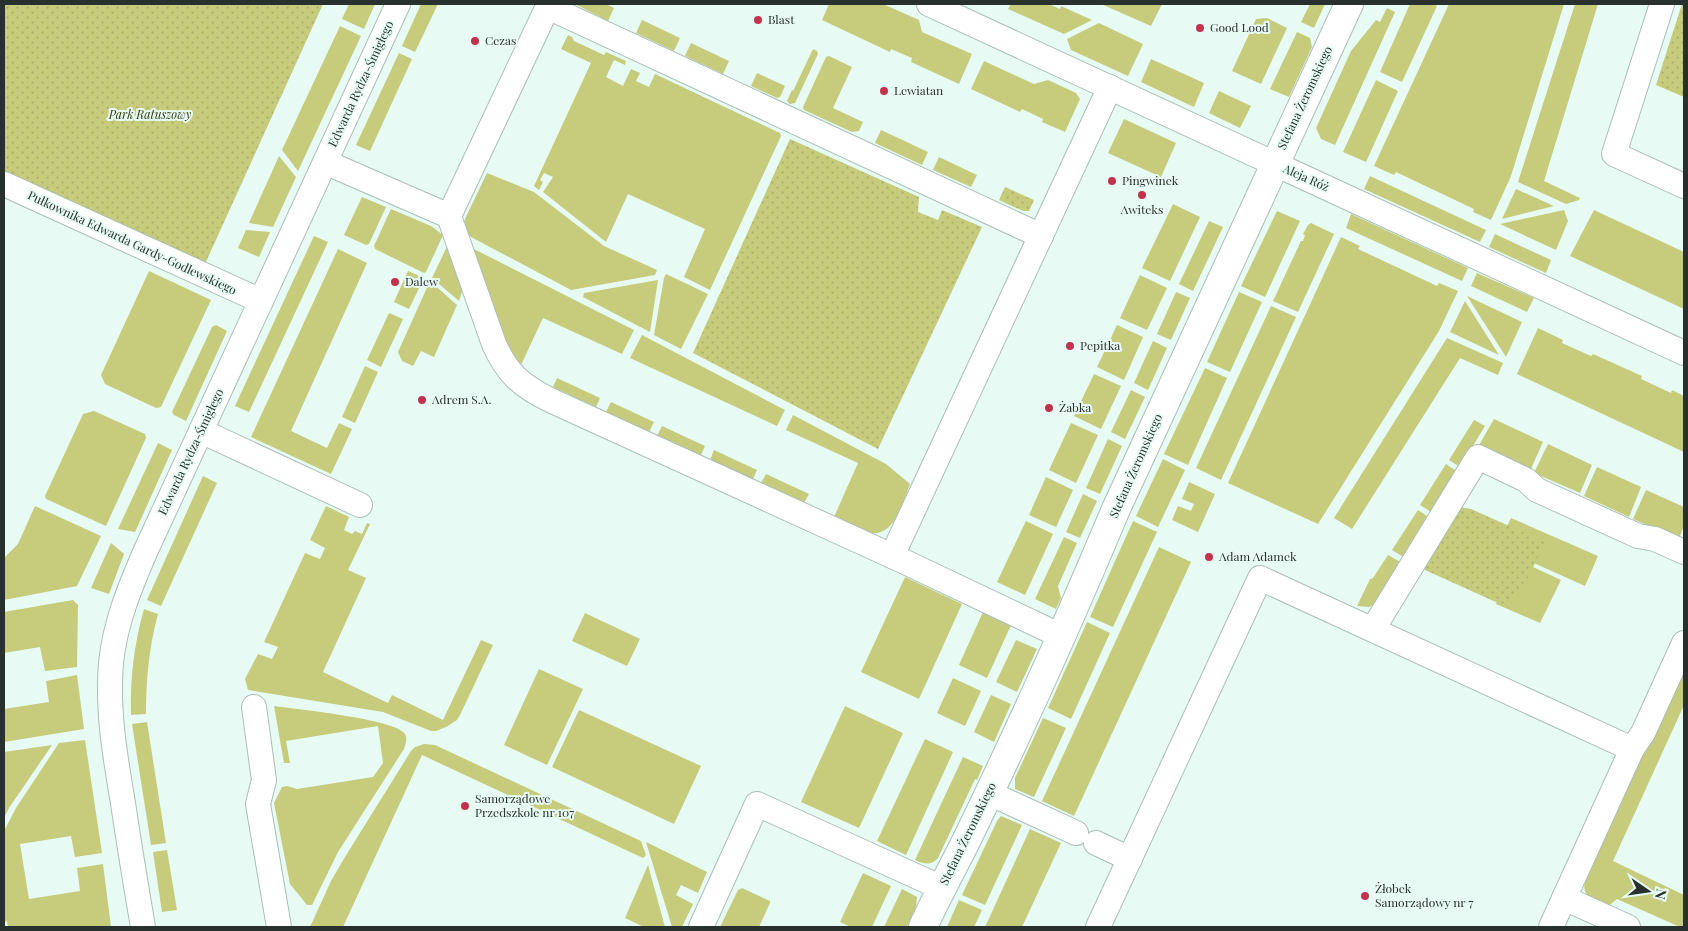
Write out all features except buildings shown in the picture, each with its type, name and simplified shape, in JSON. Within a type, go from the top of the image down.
[{"type":"street","name":"Edwarda Rydza-Śmigłego","points":[[143,927],[113,746],[110,713],[111,662],[120,617],[129,590],[201,431],[398,4]]},
{"type":"street","name":"Aleja Róż","points":[[929,4],[1684,353]]},
{"type":"street","name":"Stefana Żeromskiego","points":[[923,927],[989,793],[1061,636],[1120,500],[1349,4]]},
{"type":"street","points":[[1662,4],[1614,154],[1684,186]]},
{"type":"street","points":[[1041,236],[548,6],[449,216],[499,355],[517,380],[534,392],[892,556],[1061,636]]},
{"type":"street","points":[[892,556],[1110,88]]},
{"type":"street","points":[[325,162],[449,216]]},
{"type":"street","name":"Pułkownika Edwarda Gardy-Godlewskiego","points":[[4,184],[261,301]]},
{"type":"street","points":[[201,431],[360,505]]},
{"type":"street","points":[[1373,629],[1478,457],[1526,480],[1537,490],[1638,536],[1655,539],[1684,552]]},
{"type":"street","points":[[1098,927],[1260,578],[1632,749]]},
{"type":"street","points":[[1551,927],[1632,749],[1643,733],[1684,643]]},
{"type":"street","points":[[254,707],[264,780],[258,804],[272,926]]},
{"type":"street","points":[[989,793],[1130,859]]},
{"type":"street","points":[[701,927],[757,804],[942,888]]},
{"type":"street","points":[[1564,898],[1628,927]]},
{"type":"green space","name":"Park Ratuszowy","points":[[4,4],[323,4],[205,264],[4,171]]},
{"type":"green space","points":[[349,4],[375,4],[364,29],[342,19]]},
{"type":"green space","points":[[421,4],[438,4],[415,52],[402,46]]},
{"type":"green space","points":[[575,4],[606,4],[614,8],[608,21]]},
{"type":"green space","points":[[829,4],[883,4],[919,20],[922,32],[972,54],[959,84],[911,62],[912,58],[891,49],[890,52],[822,20]]},
{"type":"green space","points":[[1011,4],[1049,4],[1060,9],[1061,6],[1092,20],[1064,34],[1008,9]]},
{"type":"green space","points":[[1101,4],[1162,4],[1151,26]]},
{"type":"green space","points":[[1310,4],[1325,4],[1314,28],[1301,22]]},
{"type":"green space","points":[[1410,4],[1433,4],[1437,6],[1402,82],[1380,72]]},
{"type":"green space","points":[[1449,4],[1564,4],[1511,176],[1491,220],[1473,212],[1474,209],[1396,172],[1394,175],[1374,166]]},
{"type":"green space","points":[[1575,4],[1598,4],[1544,181],[1580,198],[1566,204],[1518,182]]},
{"type":"green space","points":[[1682,4],[1684,4],[1684,97],[1656,85]]},
{"type":"green space","points":[[1387,8],[1395,12],[1335,145],[1321,139],[1316,128],[1351,51],[1376,20],[1380,22]]},
{"type":"green space","points":[[1267,18],[1287,28],[1261,84],[1232,71],[1256,19]]},
{"type":"green space","points":[[642,20],[680,38],[674,51],[636,33]]},
{"type":"green space","points":[[1099,23],[1143,44],[1128,76],[1071,50],[1067,39]]},
{"type":"green space","points":[[340,26],[361,36],[298,171],[282,150]]},
{"type":"green space","points":[[1297,32],[1310,38],[1312,47],[1289,97],[1270,89]]},
{"type":"green space","points":[[568,35],[574,41],[604,55],[606,52],[626,61],[625,65],[614,60],[606,77],[623,86],[631,69],[640,73],[636,81],[649,87],[655,74],[780,133],[781,136],[710,290],[684,277],[705,229],[628,194],[606,242],[543,192],[553,177],[544,173],[540,180],[543,182],[539,190],[534,186],[591,63],[561,49]]},
{"type":"green space","points":[[691,43],[729,61],[723,74],[685,56]]},
{"type":"green space","points":[[813,49],[818,54],[795,103],[790,104],[787,101]]},
{"type":"green space","points":[[399,53],[412,59],[370,151],[356,145]]},
{"type":"green space","points":[[829,56],[852,67],[833,108],[863,122],[859,131],[852,132],[804,110],[803,107],[826,57]]},
{"type":"green space","points":[[1151,59],[1204,83],[1194,107],[1141,82]]},
{"type":"green space","points":[[984,61],[1034,84],[1048,80],[1076,93],[1080,99],[1065,132],[1042,122],[1043,119],[1022,109],[1020,112],[971,89]]},
{"type":"green space","points":[[757,73],[785,86],[780,97],[777,98],[751,86]]},
{"type":"green space","points":[[1376,80],[1398,91],[1366,162],[1343,152]]},
{"type":"green space","points":[[1219,91],[1251,106],[1240,128],[1209,113]]},
{"type":"green space","points":[[1124,119],[1176,143],[1161,177],[1108,153]]},
{"type":"green space","points":[[881,130],[928,152],[922,165],[875,143]]},
{"type":"green space","points":[[790,139],[919,197],[918,212],[938,220],[942,210],[982,227],[878,449],[693,353]]},
{"type":"green space","points":[[279,156],[296,177],[273,227],[249,223]]},
{"type":"green space","points":[[939,157],[977,175],[971,187],[933,170]]},
{"type":"green space","points":[[487,173],[534,192],[604,246],[657,270],[655,275],[571,290],[471,237],[465,229],[465,219]]},
{"type":"green space","points":[[1370,176],[1486,230],[1480,242],[1364,189]]},
{"type":"green space","points":[[1005,187],[1034,200],[1029,211],[1023,211],[999,200]]},
{"type":"green space","points":[[1516,189],[1554,206],[1502,219]]},
{"type":"green space","points":[[362,197],[386,207],[369,244],[366,245],[344,235]]},
{"type":"green space","points":[[1173,204],[1200,217],[1170,281],[1142,268]]},
{"type":"green space","points":[[391,209],[431,226],[443,235],[426,272],[424,273],[375,249],[374,246]]},
{"type":"green space","points":[[1564,210],[1568,221],[1556,250],[1500,224]]},
{"type":"green space","points":[[1594,210],[1684,252],[1684,309],[1570,256]]},
{"type":"green space","points":[[1277,211],[1300,221],[1265,297],[1241,286]]},
{"type":"green space","points":[[1351,214],[1468,268],[1462,281],[1346,228]]},
{"type":"green space","points":[[1209,221],[1223,227],[1193,291],[1179,284]]},
{"type":"green space","points":[[1311,223],[1334,234],[1298,312],[1273,301],[1301,241],[1303,241],[1305,235],[1303,234]]},
{"type":"green space","points":[[246,230],[270,232],[259,257],[238,248]]},
{"type":"green space","points":[[1495,234],[1551,260],[1546,273],[1489,247]]},
{"type":"green space","points":[[314,236],[328,242],[249,412],[235,406]]},
{"type":"green space","points":[[1341,237],[1360,246],[1358,249],[1437,286],[1439,283],[1458,291],[1439,331],[1318,524],[1228,483]]},
{"type":"green space","points":[[451,238],[466,280],[459,301],[432,278]]},
{"type":"green space","points":[[472,248],[634,330],[622,354],[543,318],[520,367],[508,349]]},
{"type":"green space","points":[[338,249],[367,263],[291,431],[327,448],[339,423],[352,429],[331,474],[251,437]]},
{"type":"green space","points":[[149,271],[211,300],[161,407],[156,408],[105,384],[101,375]]},
{"type":"green space","points":[[408,271],[422,277],[423,280],[409,309],[394,302]]},
{"type":"green space","points":[[1477,273],[1534,298],[1527,312],[1471,286]]},
{"type":"green space","points":[[666,274],[708,294],[681,349],[654,335]]},
{"type":"green space","points":[[1140,275],[1167,288],[1147,330],[1120,318]]},
{"type":"green space","points":[[658,280],[650,332],[583,297],[584,293]]},
{"type":"green space","points":[[430,281],[457,305],[434,357],[421,351],[413,366],[402,361],[398,352]]},
{"type":"green space","points":[[1176,292],[1190,298],[1171,340],[1157,334]]},
{"type":"green space","points":[[1239,292],[1262,302],[1230,372],[1207,362]]},
{"type":"green space","points":[[1467,296],[1522,322],[1506,357]]},
{"type":"green space","points":[[1465,301],[1499,355],[1450,332]]},
{"type":"green space","points":[[1271,306],[1296,317],[1221,480],[1196,468]]},
{"type":"green space","points":[[389,313],[403,319],[381,367],[367,360]]},
{"type":"green space","points":[[216,325],[227,331],[186,421],[172,412],[212,327]]},
{"type":"green space","points":[[1117,325],[1143,337],[1124,380],[1097,367]]},
{"type":"green space","points":[[1538,328],[1563,340],[1562,343],[1591,356],[1593,354],[1642,376],[1641,379],[1671,393],[1672,390],[1684,396],[1684,452],[1517,374]]},
{"type":"green space","points":[[642,335],[785,410],[777,426],[630,358]]},
{"type":"green space","points":[[1447,338],[1503,363],[1498,375],[1460,358],[1352,529],[1334,518]]},
{"type":"green space","points":[[1153,341],[1167,348],[1148,390],[1134,383]]},
{"type":"green space","points":[[365,366],[378,372],[355,423],[342,417]]},
{"type":"green space","points":[[1205,368],[1227,378],[1188,465],[1164,454]]},
{"type":"green space","points":[[1094,374],[1121,386],[1101,429],[1074,416]]},
{"type":"green space","points":[[557,378],[600,398],[596,407],[553,387]]},
{"type":"green space","points":[[1131,390],[1145,397],[1125,439],[1111,432]]},
{"type":"green space","points":[[611,402],[654,422],[649,432],[606,412]]},
{"type":"green space","points":[[94,411],[145,434],[146,438],[106,526],[46,499],[45,496],[83,414]]},
{"type":"green space","points":[[793,415],[886,464],[910,484],[901,508],[892,524],[879,533],[870,533],[857,529],[834,517],[858,463],[786,430]]},
{"type":"green space","points":[[1494,419],[1543,442],[1530,471],[1478,447]]},
{"type":"green space","points":[[1474,420],[1485,426],[1460,467],[1449,460]]},
{"type":"green space","points":[[1071,423],[1098,435],[1076,483],[1049,470]]},
{"type":"green space","points":[[662,426],[705,446],[701,455],[657,436]]},
{"type":"green space","points":[[1108,439],[1122,446],[1100,494],[1086,488]]},
{"type":"green space","points":[[158,443],[172,450],[135,532],[118,529]]},
{"type":"green space","points":[[1548,444],[1592,465],[1580,493],[1534,473]]},
{"type":"green space","points":[[714,450],[757,470],[753,479],[710,460]]},
{"type":"green space","points":[[1163,459],[1185,470],[1158,527],[1136,516]]},
{"type":"green space","points":[[1446,464],[1458,472],[1433,513],[1420,505]]},
{"type":"green space","points":[[1597,467],[1641,487],[1629,517],[1584,496]]},
{"type":"green space","points":[[766,474],[809,494],[804,503],[761,483]]},
{"type":"green space","points":[[203,476],[217,483],[161,606],[147,600]]},
{"type":"green space","points":[[1046,477],[1073,490],[1056,527],[1029,515]]},
{"type":"green space","points":[[1189,482],[1215,494],[1198,532],[1172,520],[1178,506],[1191,511],[1194,504],[1182,499]]},
{"type":"green space","points":[[1646,490],[1684,507],[1684,525],[1679,539],[1633,519]]},
{"type":"green space","points":[[1083,494],[1097,501],[1080,538],[1066,532]]},
{"type":"green space","points":[[35,506],[101,536],[77,586],[4,600],[4,558],[18,544]]},
{"type":"green space","points":[[326,506],[349,517],[344,530],[352,534],[355,531],[362,534],[367,523],[370,524],[348,570],[366,578],[323,672],[388,703],[392,695],[443,720],[481,640],[493,645],[460,715],[457,720],[446,727],[431,731],[383,712],[248,690],[245,679],[258,654],[272,659],[278,647],[264,642],[305,553],[320,559],[325,548],[310,540]]},
{"type":"green space","points":[[1459,507],[1471,509],[1545,542],[1519,597],[1515,595],[1509,608],[1425,570],[1423,565]]},
{"type":"green space","points":[[1418,510],[1430,518],[1405,558],[1392,550]]},
{"type":"green space","points":[[1511,518],[1598,556],[1585,586],[1527,560],[1502,536]]},
{"type":"green space","points":[[1026,521],[1053,534],[1025,595],[997,582]]},
{"type":"green space","points":[[1133,521],[1157,532],[1113,627],[1090,617]]},
{"type":"green space","points":[[1064,537],[1077,543],[1058,586],[1061,598],[1056,609],[1035,599]]},
{"type":"green space","points":[[111,543],[124,554],[109,594],[91,588]]},
{"type":"green space","points":[[1159,547],[1191,562],[1074,816],[1042,801]]},
{"type":"green space","points":[[1388,555],[1402,563],[1375,604],[1369,607],[1357,606],[1370,579],[1373,578]]},
{"type":"green space","points":[[1531,566],[1561,580],[1540,623],[1496,604],[1503,586]]},
{"type":"green space","points":[[905,577],[962,604],[919,699],[861,672]]},
{"type":"green space","points":[[73,600],[78,605],[77,667],[45,671],[40,647],[4,653],[4,612]]},
{"type":"green space","points":[[144,609],[158,614],[149,664],[146,714],[131,715],[133,662]]},
{"type":"green space","points":[[983,612],[1011,625],[987,678],[959,665]]},
{"type":"green space","points":[[585,613],[640,639],[627,666],[572,641]]},
{"type":"green space","points":[[1087,622],[1110,633],[1071,719],[1048,708]]},
{"type":"green space","points":[[1016,640],[1037,649],[1017,692],[996,682]]},
{"type":"green space","points":[[1684,665],[1684,705],[1613,861],[1684,895],[1684,927],[1680,927],[1617,899],[1605,909],[1587,895],[1584,886]]},
{"type":"green space","points":[[539,669],[583,689],[547,765],[504,745]]},
{"type":"green space","points":[[77,675],[84,729],[4,742],[4,709],[49,702],[46,681]]},
{"type":"green space","points":[[953,678],[981,691],[965,726],[937,713]]},
{"type":"green space","points":[[991,695],[1011,704],[994,742],[974,732]]},
{"type":"green space","points":[[274,706],[365,719],[398,729],[405,734],[406,738],[404,749],[338,852],[312,905],[307,905],[290,884],[274,803],[282,787],[287,786],[297,789],[373,777],[383,763],[378,726],[286,741],[290,763],[284,763]]},
{"type":"green space","points":[[845,706],[903,733],[859,828],[801,802]]},
{"type":"green space","points":[[579,710],[701,766],[674,824],[552,767]]},
{"type":"green space","points":[[1043,718],[1066,728],[1034,797],[1015,789],[1015,778]]},
{"type":"green space","points":[[147,722],[166,843],[151,845],[132,724]]},
{"type":"green space","points":[[925,739],[953,752],[906,855],[877,841]]},
{"type":"green space","points":[[85,740],[102,853],[75,857],[71,836],[20,844],[29,899],[80,891],[77,868],[103,864],[111,927],[8,927],[7,921],[4,922],[4,831],[16,808],[59,743]]},
{"type":"green space","points":[[424,744],[435,745],[641,841],[646,855],[643,858],[422,755],[343,927],[310,927],[331,881],[411,751],[415,747]]},
{"type":"green space","points":[[52,745],[9,808],[4,818],[4,752]]},
{"type":"green space","points":[[963,757],[983,766],[977,780],[975,779],[938,858],[927,864],[915,860]]},
{"type":"green space","points":[[1001,816],[1022,825],[985,905],[962,895]]},
{"type":"green space","points":[[1030,829],[1061,843],[1022,927],[985,927]]},
{"type":"green space","points":[[646,842],[707,872],[698,893],[681,885],[676,895],[693,904],[682,927],[672,927]]},
{"type":"green space","points":[[167,850],[177,910],[162,912],[153,852]]},
{"type":"green space","points":[[648,865],[665,927],[644,927],[625,918]]},
{"type":"green space","points":[[863,873],[891,886],[872,927],[851,927],[840,922]]},
{"type":"green space","points":[[742,888],[770,901],[759,927],[720,927],[738,890]]},
{"type":"green space","points":[[902,889],[917,897],[916,907],[907,927],[884,927]]},
{"type":"green space","points":[[959,900],[982,910],[974,927],[947,927]]},
{"type":"place","name":"Blast","points":[[758,20]]},
{"type":"place","name":"Good Lood","points":[[1200,28]]},
{"type":"place","name":"Cezas","points":[[475,41]]},
{"type":"place","name":"Lewiatan","points":[[884,91]]},
{"type":"place","name":"Pingwinek","points":[[1112,181]]},
{"type":"place","name":"Awiteks","points":[[1142,195]]},
{"type":"place","name":"Dalew","points":[[395,282]]},
{"type":"place","name":"Pepitka","points":[[1070,346]]},
{"type":"place","name":"Adrem S.A.","points":[[422,400]]},
{"type":"place","name":"Żabka","points":[[1049,408]]},
{"type":"place","name":"Adam Adamek","points":[[1209,557]]},
{"type":"place","name":"Samorządowe Przedszkole nr 107","points":[[465,806]]},
{"type":"place","name":"Żłobek Samorządowy nr 7","points":[[1365,896]]}]
